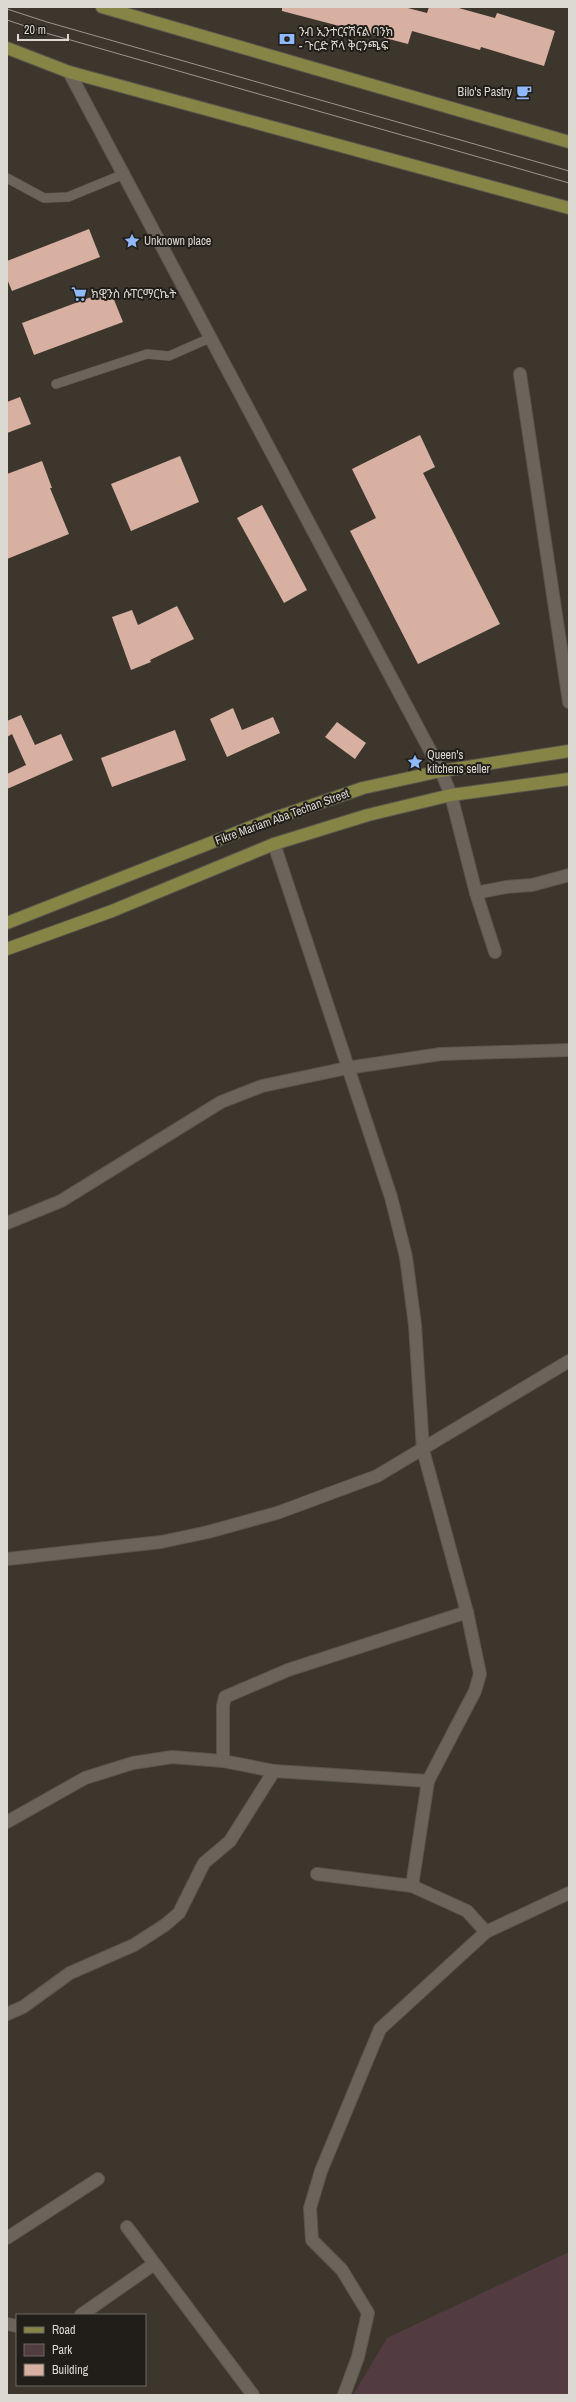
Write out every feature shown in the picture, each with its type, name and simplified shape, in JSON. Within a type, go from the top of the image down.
[{"type":"main road","points":[[102,7],[569,142]]},
{"type":"main road","points":[[7,48],[69,72],[569,208]]},
{"type":"main road","name":"Fikre Mariam Aba Techan Street","points":[[7,923],[314,804],[363,788],[441,771],[569,751]]},
{"type":"main road","name":"Fikre Mariam Aba Techan Street","points":[[7,949],[112,911],[274,844],[368,815],[451,795],[569,779]]},
{"type":"street","points":[[69,72],[441,771],[451,795],[476,893],[495,952]]},
{"type":"street","points":[[520,374],[569,702]]},
{"type":"street","points":[[274,844],[391,1197],[406,1257],[415,1325],[423,1450],[467,1612],[480,1674],[475,1691],[428,1781],[412,1886]]},
{"type":"street","points":[[476,893],[506,887],[532,885],[569,875]]},
{"type":"street","points":[[7,1223],[61,1201],[221,1102],[262,1086],[347,1068],[441,1054],[569,1050]]},
{"type":"street","points":[[7,1559],[160,1542],[208,1532],[277,1513],[377,1476],[423,1450],[569,1361]]},
{"type":"street","points":[[223,1761],[223,1706],[225,1697],[288,1670],[467,1612]]},
{"type":"street","points":[[7,1822],[85,1778],[133,1764],[172,1757],[223,1761],[274,1771],[428,1781]]},
{"type":"street","points":[[7,2014],[23,2007],[70,1973],[134,1945],[179,1914],[204,1863],[230,1841],[274,1771]]},
{"type":"street","points":[[317,1874],[412,1886],[467,1911],[486,1932]]},
{"type":"street","points":[[344,2395],[358,2357],[368,2313],[342,2270],[312,2240],[310,2208],[321,2171],[380,2029],[486,1932],[569,1892]]},
{"type":"street","points":[[7,2238],[98,2179]]},
{"type":"street","points":[[127,2227],[252,2395]]},
{"type":"street","points":[[83,2314],[154,2264]]},
{"type":"lane","points":[[7,178],[44,198],[50,198],[68,197],[124,174]]},
{"type":"lane","points":[[56,384],[146,354],[169,356],[210,338]]},
{"type":"green space","points":[[569,2252],[569,2395],[353,2395],[387,2338]]},
{"type":"building","points":[[282,7],[404,7],[427,13],[429,7],[455,7],[495,18],[497,13],[555,31],[544,66],[481,47],[480,50],[412,31],[408,44],[282,11]]},
{"type":"building","points":[[89,229],[100,257],[12,291],[7,279],[7,261]]},
{"type":"building","points":[[110,290],[123,322],[34,355],[22,323]]},
{"type":"building","points":[[20,397],[31,424],[7,433],[7,402]]},
{"type":"building","points":[[420,435],[435,467],[423,473],[500,624],[418,664],[350,531],[376,518],[352,469]]},
{"type":"building","points":[[180,456],[199,502],[131,531],[111,484]]},
{"type":"building","points":[[42,461],[52,488],[50,488],[69,534],[7,559],[7,474]]},
{"type":"building","points":[[262,505],[307,590],[284,603],[237,518]]},
{"type":"building","points":[[177,606],[194,639],[150,660],[151,662],[131,670],[112,617],[132,610],[138,625]]},
{"type":"building","points":[[233,708],[242,730],[273,717],[280,733],[227,757],[210,719]]},
{"type":"building","points":[[21,715],[35,745],[61,734],[73,760],[7,789],[7,774],[26,765],[12,734],[7,737],[7,721]]},
{"type":"building","points":[[337,722],[366,743],[355,759],[325,737]]},
{"type":"building","points":[[175,730],[186,760],[112,787],[101,758]]},
{"type":"tram line","points":[[7,9],[47,22],[569,171]]},
{"type":"tram line","points":[[7,20],[46,33],[569,183]]},
{"type":"place","name":"ንብ ኢንተርናሽናል ባንክ - ጉርድ ሾላ ቅርንጫፍ","points":[[287,39]]},
{"type":"place","name":"Bilo's Pastry","points":[[524,92]]},
{"type":"place","name":"Unknown place","points":[[132,241]]},
{"type":"place","name":"ክዊንስ ሱፐርማርኬት","points":[[79,294]]},
{"type":"place","name":"Queen's kitchens seller","points":[[415,762]]}]
